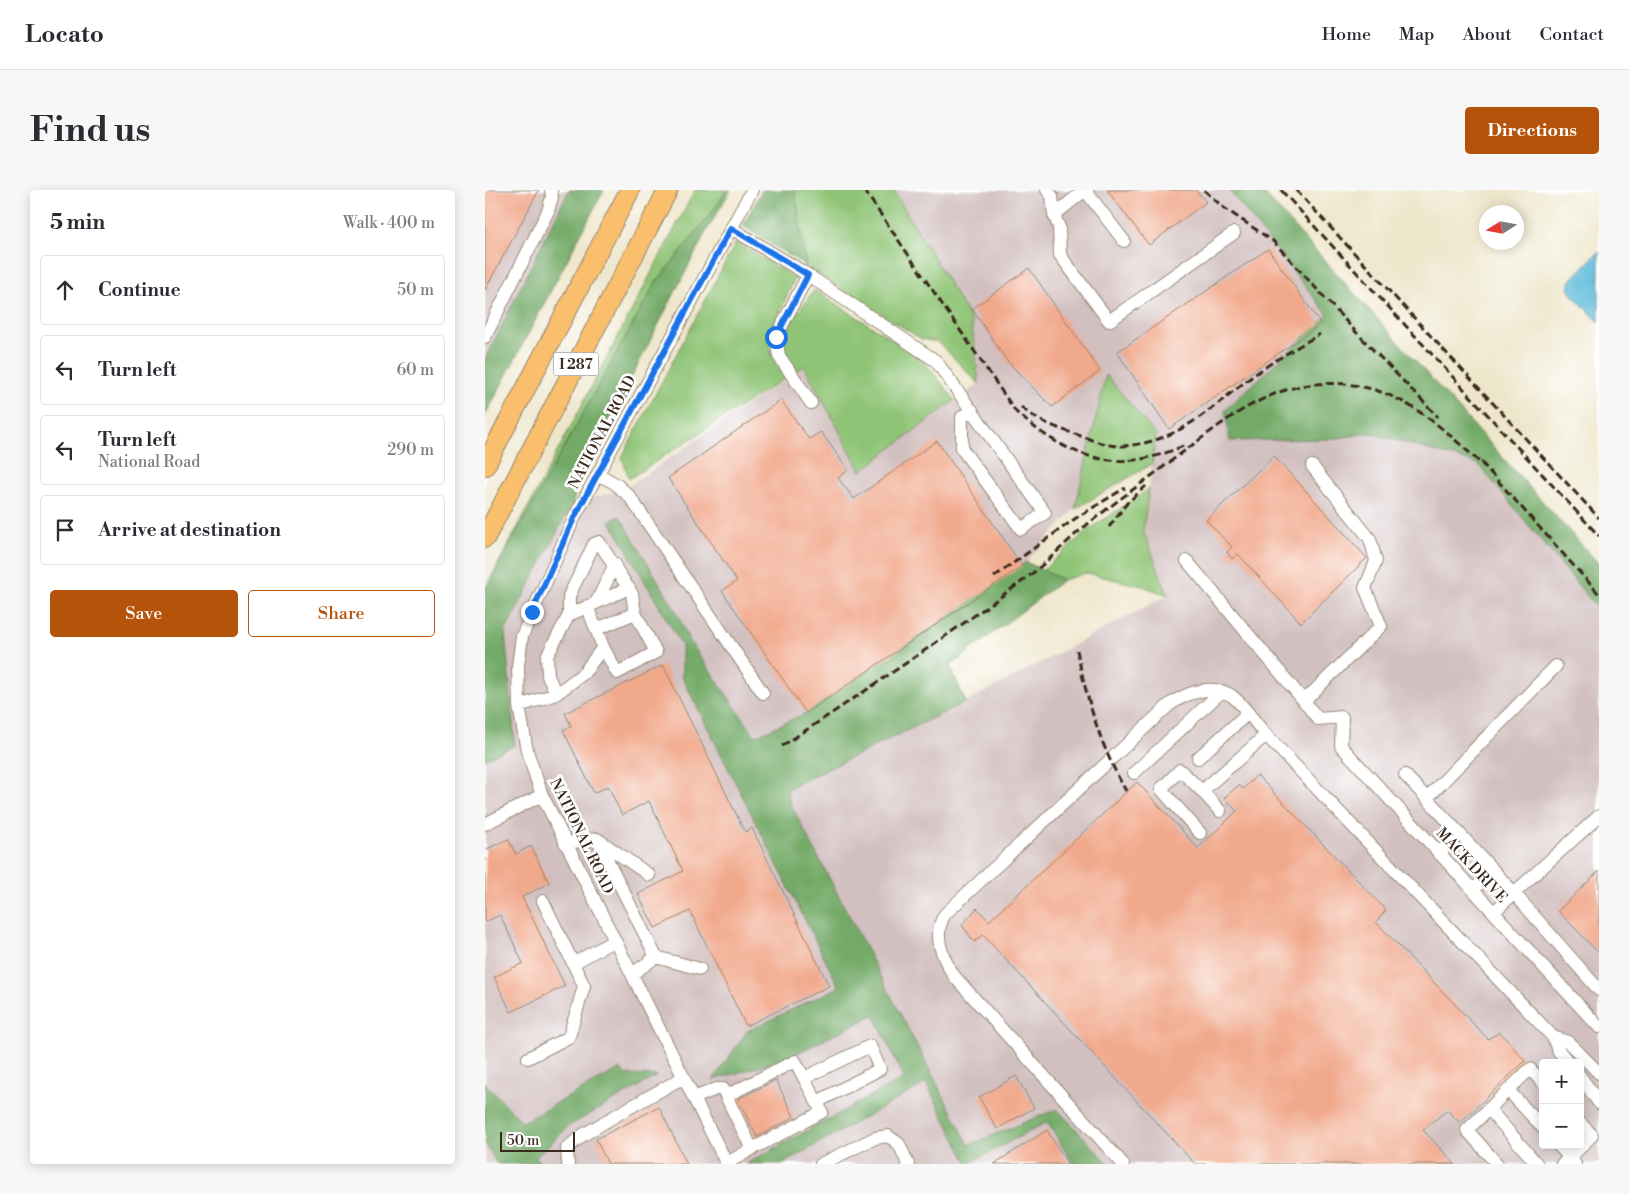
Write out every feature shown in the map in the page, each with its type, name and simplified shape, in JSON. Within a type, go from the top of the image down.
[{"type":"highway","name":"I 287","points":[[485,466],[630,190]]},
{"type":"highway","name":"I 287","points":[[485,538],[668,190]]},
{"type":"street","points":[[485,337],[490,318],[549,211],[553,197],[551,190]]},
{"type":"street","name":"NATIONAL ROAD","points":[[727,1164],[542,795],[527,750],[519,706],[518,666],[522,636],[575,516],[752,190]]},
{"type":"street","points":[[1047,190],[1052,196],[1054,215],[1059,227],[1060,256],[1109,321],[1234,233]]},
{"type":"street","points":[[1054,215],[1085,190],[1124,241]]},
{"type":"street","points":[[731,228],[927,352],[941,367],[1045,513],[1021,529],[961,449],[962,417],[971,410]]},
{"type":"street","points":[[808,275],[776,337],[779,356],[811,404]]},
{"type":"street","points":[[1187,561],[1304,701],[1381,626],[1365,588],[1377,561],[1369,539],[1311,466]]},
{"type":"street","points":[[598,474],[616,484],[630,497],[763,693]]},
{"type":"street","points":[[555,694],[547,676],[547,656],[569,614],[569,596],[595,543],[601,543],[615,564],[629,588],[632,594],[635,613],[656,652],[617,673],[603,647],[592,604],[615,564]]},
{"type":"street","points":[[569,614],[629,588]]},
{"type":"street","points":[[597,629],[635,613]]},
{"type":"street","points":[[519,706],[555,694],[584,673],[603,647]]},
{"type":"street","points":[[1427,798],[1556,666]]},
{"type":"street","points":[[1123,1164],[954,976],[945,962],[939,941],[940,922],[945,914],[1169,705],[1181,696],[1194,692],[1221,692],[1232,696],[1265,735],[1553,1037],[1558,1050],[1566,1059]]},
{"type":"street","points":[[1134,773],[1221,692]]},
{"type":"street","name":"MACK DRIVE","points":[[1304,701],[1318,719],[1342,717],[1341,746],[1599,1026]]},
{"type":"street","points":[[1197,758],[1247,714]]},
{"type":"street","points":[[1202,791],[1265,735]]},
{"type":"street","points":[[1200,833],[1161,789],[1180,770],[1220,811]]},
{"type":"street","points":[[1405,775],[1514,893],[1599,990]]},
{"type":"street","points":[[485,824],[542,795]]},
{"type":"street","points":[[1493,912],[1599,816]]},
{"type":"street","points":[[1439,854],[1459,833]]},
{"type":"street","points":[[597,839],[656,957],[700,969]]},
{"type":"street","points":[[565,843],[597,839],[649,875]]},
{"type":"street","points":[[1473,890],[1493,871]]},
{"type":"street","points":[[527,1058],[569,1037],[584,986],[543,901]]},
{"type":"street","points":[[574,963],[615,940]]},
{"type":"street","points":[[632,974],[656,957]]},
{"type":"street","points":[[1553,1037],[1568,1042],[1599,1072]]},
{"type":"street","points":[[804,1078],[870,1046],[880,1069],[817,1102]]},
{"type":"street","points":[[726,1096],[795,1061],[822,1112],[727,1164]]},
{"type":"street","points":[[1497,1164],[1467,1130],[1529,1069],[1539,1079]]},
{"type":"street","points":[[568,1164],[567,1148],[583,1135],[684,1076]]},
{"type":"street","points":[[1584,1081],[1599,1102]]},
{"type":"street","points":[[694,1098],[716,1089],[723,1089],[752,1149]]},
{"type":"street","points":[[1508,1090],[1539,1124]]},
{"type":"street","points":[[1489,1109],[1537,1164]]},
{"type":"street","points":[[1584,1126],[1592,1135],[1584,1144]]},
{"type":"street","points":[[821,1164],[875,1138],[888,1136],[899,1144],[908,1164]]},
{"type":"street","points":[[1561,1149],[1569,1162],[1580,1149]]},
{"type":"shaded area","points":[[485,190],[569,190],[485,359]]},
{"type":"shaded area","points":[[893,190],[1229,190],[1328,315],[1225,410],[1331,439],[1370,433],[1478,464],[1599,610],[1599,1164],[1109,1164],[1057,1109],[969,1146],[790,803],[787,789],[966,702],[1168,595],[1143,530],[1156,435],[1106,375],[1075,509],[1026,562],[806,713],[755,736],[689,640],[676,611],[621,516],[610,521],[682,646],[682,677],[839,987],[747,1031],[785,1059],[875,1015],[904,1078],[746,1164],[485,1164],[485,759],[515,745],[505,632],[573,502],[623,490],[804,366],[924,423],[979,384],[970,320]]},
{"type":"shaded area","points":[[926,1083],[968,1164],[782,1164]]},
{"type":"shaded area","points":[[1047,1122],[1074,1164],[970,1164]]},
{"type":"green space","points":[[569,190],[604,190],[485,416],[485,359]]},
{"type":"green space","points":[[695,190],[726,190],[719,203],[655,284],[485,589]]},
{"type":"green space","points":[[726,190],[731,190],[706,232],[607,425],[585,463],[573,502],[505,632],[515,745],[485,759],[485,589],[655,284],[719,203]]},
{"type":"green space","points":[[762,190],[795,190],[806,266],[743,226]]},
{"type":"green space","points":[[795,190],[893,190],[971,320],[979,384],[938,342],[921,339],[806,266]]},
{"type":"green space","points":[[1229,190],[1261,190],[1599,564],[1599,610],[1478,464],[1370,433],[1331,439],[1230,441],[1225,410],[1328,315]]},
{"type":"green space","points":[[736,242],[795,278],[771,332],[770,340],[772,356],[785,378],[629,479],[622,457]]},
{"type":"green space","points":[[814,290],[906,348],[926,364],[955,400],[861,471],[804,366],[797,370],[785,349],[786,333]]},
{"type":"green space","points":[[1106,375],[1156,435],[1152,464],[1075,509]]},
{"type":"green space","points":[[1149,489],[1143,530],[1168,595],[1142,586],[1086,573],[1063,580],[1043,570],[1088,530]]},
{"type":"green space","points":[[620,516],[676,611],[689,640],[755,736],[806,713],[1026,562],[1063,580],[950,666],[966,702],[787,789],[790,803],[969,1145],[1057,1109],[1109,1164],[1074,1164],[1047,1122],[968,1164],[926,1083],[782,1164],[746,1164],[904,1078],[874,1015],[785,1059],[713,1080],[747,1031],[839,987],[682,677],[682,646],[610,521]]},
{"type":"green space","points":[[619,1069],[627,1075],[657,1076],[569,1126],[536,1157],[540,1164],[497,1164],[485,1143],[485,1082],[523,1122]]},
{"type":"water","points":[[1599,251],[1599,322],[1574,297],[1568,288],[1571,280]]},
{"type":"building","points":[[485,190],[539,190],[485,290]]},
{"type":"building","points":[[1107,190],[1196,190],[1206,202],[1149,245]]},
{"type":"building","points":[[1268,249],[1321,324],[1169,429],[1117,352]]},
{"type":"building","points":[[1029,268],[1100,371],[1052,407],[1007,361],[972,309]]},
{"type":"building","points":[[781,400],[809,439],[821,432],[848,470],[838,478],[854,499],[937,441],[1022,566],[806,713],[722,591],[737,581],[668,478]]},
{"type":"building","points":[[1274,456],[1367,558],[1301,623],[1238,554],[1232,559],[1227,552],[1232,547],[1206,520]]},
{"type":"building","points":[[663,665],[745,832],[752,828],[829,986],[746,1026],[690,911],[655,928],[638,894],[683,871],[649,801],[622,815],[608,786],[594,793],[563,730],[571,726],[565,713]]},
{"type":"building","points":[[1257,775],[1386,910],[1376,922],[1488,1039],[1500,1032],[1525,1061],[1460,1123],[1447,1110],[1423,1130],[1455,1164],[1195,1164],[983,935],[974,942],[962,925],[977,908],[989,921],[1137,782],[1198,848],[1237,811],[1224,798],[1239,785],[1243,789]]},
{"type":"building","points":[[508,839],[516,854],[531,846],[549,883],[522,897],[565,986],[511,1012],[494,977],[523,963],[500,915],[485,922],[485,850]]},
{"type":"building","points":[[1599,871],[1599,953],[1558,911]]},
{"type":"building","points":[[1016,1076],[1034,1108],[997,1129],[979,1097]]},
{"type":"building","points":[[776,1080],[794,1117],[757,1137],[738,1099]]},
{"type":"building","points":[[659,1107],[687,1164],[608,1164],[596,1139]]},
{"type":"building","points":[[1047,1130],[1068,1164],[994,1164]]},
{"type":"railway","points":[[864,190],[1016,412],[1036,428],[1055,441],[1075,451],[1096,458],[1116,461],[1138,460],[1185,445]]},
{"type":"railway","points":[[1204,190],[1224,208],[1273,241],[1355,331],[1438,417]]},
{"type":"railway","points":[[1281,190],[1599,536]]},
{"type":"railway","points":[[1296,190],[1599,518]]},
{"type":"railway","points":[[1021,407],[1047,423],[1099,442],[1117,446],[1145,443],[1165,437],[1199,418],[1264,368],[1320,334]]},
{"type":"railway","points":[[782,746],[930,647],[1025,579],[1090,522],[1211,431],[1243,409],[1279,392],[1317,384],[1343,384],[1367,388],[1389,395],[1410,406],[1448,433],[1485,467]]},
{"type":"railway","points":[[1481,462],[1599,594]]},
{"type":"railway","points":[[1109,527],[1127,503],[1146,486]]},
{"type":"railway","points":[[994,577],[1076,518],[1125,488]]},
{"type":"railway","points":[[1077,650],[1095,722],[1109,758],[1126,791]]},
{"type":"route","points":[[532,612],[575,516],[731,228],[808,275],[776,337]]}]
